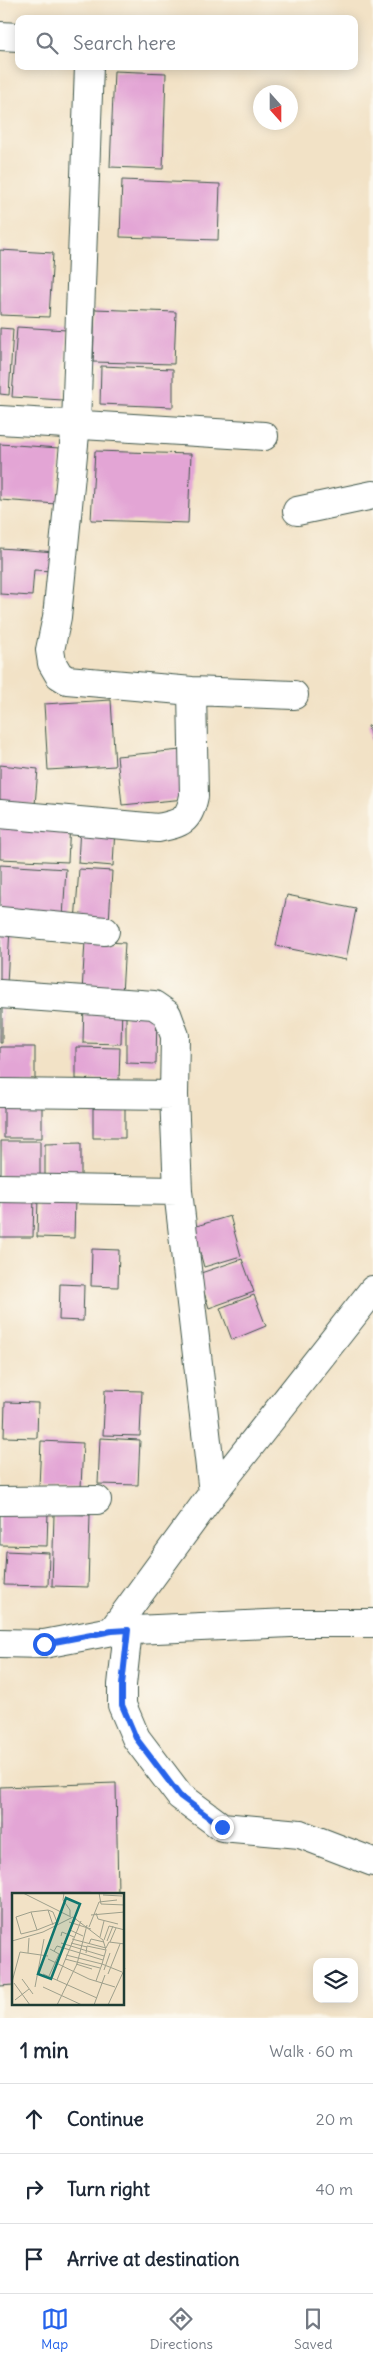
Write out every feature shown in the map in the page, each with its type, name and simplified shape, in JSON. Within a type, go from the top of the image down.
[{"type":"street","points":[[0,36],[15,37]]},
{"type":"street","points":[[89,70],[76,424],[57,617],[50,650],[52,663],[58,675],[67,680],[192,691],[294,695]]},
{"type":"street","points":[[0,420],[264,436]]},
{"type":"street","points":[[297,511],[373,495]]},
{"type":"street","points":[[0,814],[158,828],[176,824],[191,812],[194,796],[192,691]]},
{"type":"street","points":[[0,921],[106,931]]},
{"type":"street","points":[[0,994],[154,1005],[167,1014],[176,1036],[174,1095],[178,1191],[213,1493]]},
{"type":"street","points":[[0,1092],[174,1095]]},
{"type":"street","points":[[0,1188],[178,1191]]},
{"type":"street","points":[[373,1290],[213,1493],[120,1630],[122,1705],[136,1738],[180,1796],[222,1827],[300,1834],[373,1862]]},
{"type":"street","points":[[0,1501],[97,1500]]},
{"type":"street","points":[[0,1643],[44,1644],[120,1630],[290,1623],[373,1623]]},
{"type":"building","points":[[114,71],[166,73],[163,169],[110,167]]},
{"type":"building","points":[[122,180],[220,184],[218,240],[120,237]]},
{"type":"building","points":[[0,250],[53,253],[49,317],[0,315]]},
{"type":"building","points":[[95,309],[176,312],[174,364],[93,362]]},
{"type":"building","points":[[17,327],[67,330],[63,400],[12,397]]},
{"type":"building","points":[[0,328],[13,329],[9,395],[0,394]]},
{"type":"building","points":[[101,366],[173,369],[173,407],[100,404]]},
{"type":"building","points":[[0,444],[60,448],[57,504],[0,500]]},
{"type":"building","points":[[95,451],[191,454],[188,523],[91,520]]},
{"type":"building","points":[[0,548],[56,552],[55,571],[34,570],[32,596],[0,594]]},
{"type":"building","points":[[111,700],[115,766],[48,770],[44,704]]},
{"type":"building","points":[[373,725],[373,743],[372,743],[368,726]]},
{"type":"building","points":[[181,750],[185,799],[122,805],[117,756]]},
{"type":"building","points":[[0,765],[38,769],[35,805],[0,801]]},
{"type":"building","points":[[0,818],[70,822],[68,862],[0,859]]},
{"type":"building","points":[[80,826],[115,827],[113,866],[78,863]]},
{"type":"building","points":[[0,865],[66,869],[63,917],[0,914]]},
{"type":"building","points":[[79,869],[112,871],[109,923],[75,922]]},
{"type":"building","points":[[287,895],[356,909],[346,960],[276,946]]},
{"type":"building","points":[[0,927],[10,927],[7,984],[0,984]]},
{"type":"building","points":[[85,941],[125,943],[122,994],[82,992]]},
{"type":"building","points":[[0,1002],[2,1002],[2,1043],[0,1043]]},
{"type":"building","points":[[84,1003],[122,1004],[121,1044],[83,1043]]},
{"type":"building","points":[[126,1012],[157,1012],[156,1064],[126,1063]]},
{"type":"building","points":[[0,1047],[35,1047],[35,1084],[0,1083]]},
{"type":"building","points":[[76,1047],[120,1048],[119,1080],[76,1079]]},
{"type":"building","points":[[93,1098],[125,1098],[125,1138],[93,1138]]},
{"type":"building","points":[[4,1099],[42,1099],[42,1138],[4,1138]]},
{"type":"building","points":[[1,1141],[40,1141],[40,1176],[1,1176]]},
{"type":"building","points":[[81,1143],[81,1177],[45,1177],[45,1144]]},
{"type":"building","points":[[0,1195],[34,1195],[33,1237],[0,1237]]},
{"type":"building","points":[[38,1195],[75,1197],[74,1238],[37,1237]]},
{"type":"building","points":[[230,1216],[241,1256],[204,1267],[193,1227]]},
{"type":"building","points":[[92,1249],[119,1250],[118,1287],[91,1286]]},
{"type":"building","points":[[242,1259],[254,1292],[209,1308],[198,1274]]},
{"type":"building","points":[[60,1284],[84,1285],[83,1321],[59,1320]]},
{"type":"building","points":[[254,1295],[266,1326],[232,1340],[220,1308]]},
{"type":"building","points":[[105,1390],[142,1391],[140,1436],[103,1435]]},
{"type":"building","points":[[5,1402],[38,1403],[37,1438],[4,1437]]},
{"type":"building","points":[[100,1438],[140,1440],[138,1485],[98,1484]]},
{"type":"building","points":[[41,1441],[83,1443],[81,1488],[39,1487]]},
{"type":"building","points":[[0,1509],[48,1511],[47,1546],[0,1545]]},
{"type":"building","points":[[54,1514],[90,1515],[88,1587],[52,1586]]},
{"type":"building","points":[[6,1551],[49,1553],[48,1586],[4,1585]]},
{"type":"building","points":[[116,1783],[118,1893],[12,1893],[12,1985],[0,1986],[0,1787]]},
{"type":"route","points":[[44,1644],[112,1631],[128,1630],[122,1685],[122,1705],[136,1738],[180,1796],[222,1827]]}]
